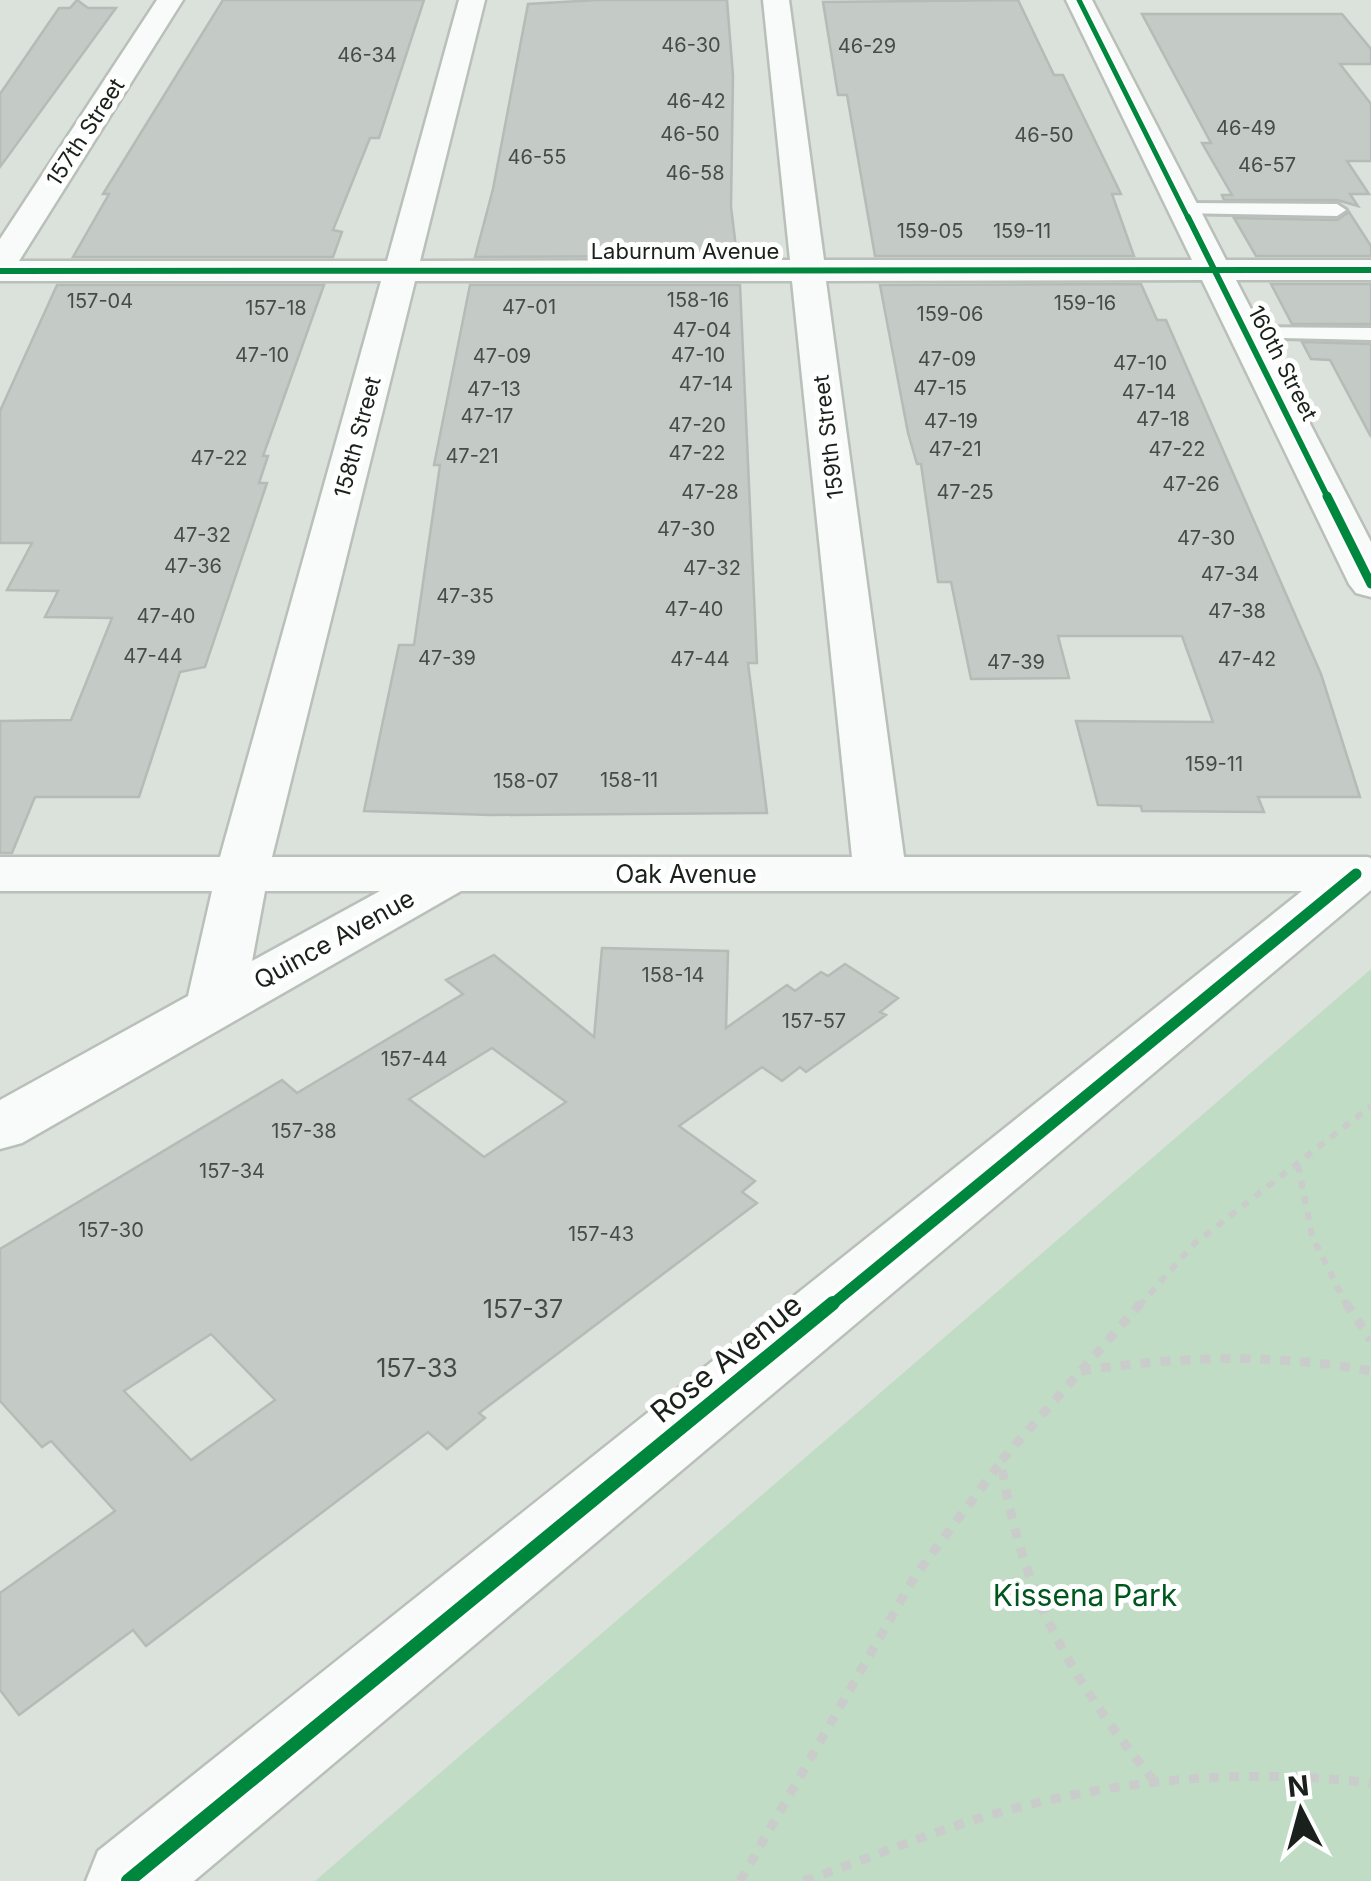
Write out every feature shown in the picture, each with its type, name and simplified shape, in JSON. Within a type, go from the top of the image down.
[{"type":"street","name":"157th Street","points":[[0,268],[170,0]]},
{"type":"street","name":"158th Street","points":[[242,874],[472,0]]},
{"type":"street","name":"159th Street","points":[[776,0],[880,874]]},
{"type":"street","name":"160th Street","points":[[1080,0],[1371,584]]},
{"type":"street","name":"Laburnum Avenue","points":[[0,268],[1371,270]]},
{"type":"street","name":"Quince Avenue","points":[[0,1126],[454,873]]},
{"type":"street","name":"Oak Avenue","points":[[0,874],[1363,874]]},
{"type":"street","name":"Quince Avenue","points":[[215,1005],[242,874]]},
{"type":"street","name":"Rose Avenue","points":[[128,1881],[1363,874]]},
{"type":"lane","points":[[1184,209],[1337,210]]},
{"type":"lane","points":[[1246,333],[1371,334]]},
{"type":"path","points":[[740,1881],[915,1576],[1001,1461],[1194,1244],[1371,1106]]},
{"type":"path","points":[[1298,1165],[1310,1236],[1333,1284],[1371,1340]]},
{"type":"path","points":[[1080,1371],[1168,1358],[1240,1356],[1371,1371]]},
{"type":"path","points":[[1001,1461],[1018,1558],[1037,1608],[1066,1667],[1155,1782]]},
{"type":"path","points":[[804,1881],[976,1820],[1064,1797],[1155,1782],[1258,1776],[1371,1783]]},
{"type":"green space","name":"Kissena Park","points":[[1371,969],[1371,1881],[315,1881]]},
{"type":"building","points":[[77,0],[88,8],[116,8],[0,167],[0,94],[59,8],[70,8]]},
{"type":"building","points":[[223,0],[424,0],[379,138],[370,138],[333,230],[342,232],[333,257],[73,257],[109,194],[103,194]]},
{"type":"building","points":[[727,0],[733,76],[731,207],[737,256],[475,257],[493,189],[528,4]]},
{"type":"building","points":[[1018,0],[1054,75],[1063,75],[1121,194],[1112,194],[1134,256],[875,256],[847,95],[838,95],[823,2]]},
{"type":"building","points":[[1142,14],[1342,14],[1371,49],[1371,64],[1340,64],[1371,104],[1371,161],[1347,161],[1369,194],[1350,194],[1358,206],[1337,200],[1224,200],[1222,195],[1232,195],[1202,143],[1211,143]]},
{"type":"building","points":[[1349,212],[1371,246],[1371,256],[1256,256],[1234,218],[1337,220]]},
{"type":"building","points":[[1141,284],[1157,320],[1166,320],[1321,674],[1360,797],[1258,797],[1264,812],[1142,811],[1141,806],[1098,805],[1076,721],[1213,722],[1182,636],[1058,636],[1069,678],[971,679],[951,582],[938,582],[921,464],[917,464],[908,433],[880,285]]},
{"type":"building","points":[[1271,284],[1371,284],[1371,324],[1292,324]]},
{"type":"building","points":[[57,285],[324,285],[263,456],[268,456],[259,483],[267,483],[205,667],[180,672],[139,797],[35,797],[12,853],[0,853],[0,721],[71,720],[112,618],[45,617],[58,591],[7,590],[32,543],[0,543],[0,411]]},
{"type":"building","points":[[470,285],[740,285],[757,663],[748,663],[767,813],[491,815],[364,811],[399,645],[414,645],[440,465],[434,465]]},
{"type":"building","points":[[1302,342],[1371,344],[1371,437],[1330,360],[1311,359]]},
{"type":"building","points":[[602,948],[728,951],[726,1028],[787,985],[795,991],[821,972],[828,976],[845,964],[898,998],[880,1012],[886,1015],[806,1072],[800,1067],[782,1081],[762,1067],[679,1126],[755,1181],[742,1192],[757,1203],[479,1413],[485,1418],[447,1449],[428,1432],[146,1646],[133,1630],[19,1715],[0,1690],[0,1593],[115,1511],[51,1441],[42,1447],[0,1401],[0,1249],[282,1080],[297,1093],[463,994],[446,980],[494,955],[594,1037]],"holes":[[[492,1048],[566,1102],[484,1157],[409,1099]],[[211,1334],[275,1400],[191,1460],[124,1391]]]},
{"type":"cycle path","points":[[1079,0],[1371,584]]},
{"type":"cycle path","points":[[0,271],[1371,270]]},
{"type":"cycle path","points":[[128,1881],[1356,874]]}]
